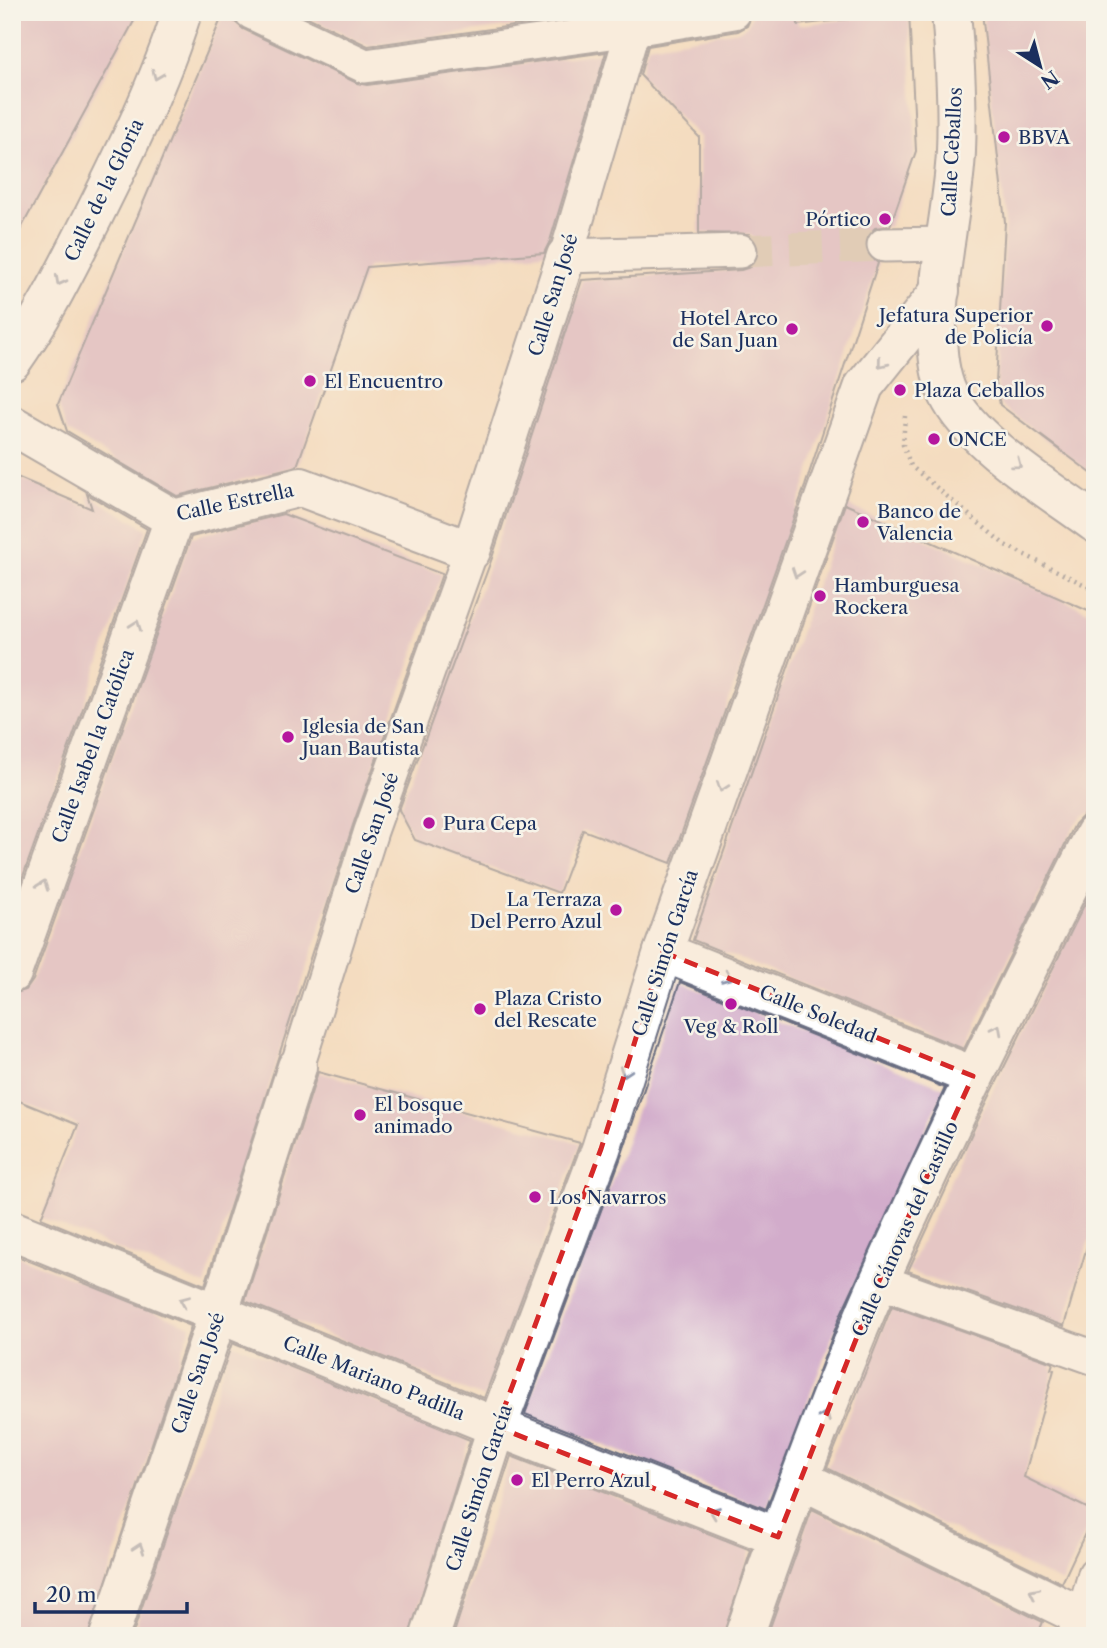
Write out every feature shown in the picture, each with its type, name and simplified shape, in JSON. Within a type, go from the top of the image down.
[{"type":"street","name":"Calle de la Gloria","points":[[12,361],[59,285],[102,199],[132,136],[182,12]]},
{"type":"street","points":[[251,12],[365,66],[633,29],[734,12]]},
{"type":"street","name":"Calle Ceballos","points":[[940,291],[957,152],[957,84],[951,12]]},
{"type":"street","name":"Calle San José","points":[[109,1636],[218,1315],[371,831],[471,551],[566,256],[633,29]]},
{"type":"street","points":[[884,245],[947,244]]},
{"type":"street","points":[[566,256],[740,251]]},
{"type":"street","points":[[940,291],[940,370],[948,395],[965,420],[988,443],[1095,523]]},
{"type":"street","name":"Calle Simón García","points":[[430,1636],[497,1427],[601,1149],[663,952],[863,386],[940,291]]},
{"type":"street","name":"Calle Estrella","points":[[12,425],[174,519],[301,487],[471,551]]},
{"type":"street","name":"Calle Isabel la Católica","points":[[12,973],[174,519]]},
{"type":"street","name":"Calle Cánovas del Castillo","points":[[744,1636],[778,1536],[879,1281],[973,1076],[1095,834]]},
{"type":"street","name":"Calle Soledad","points":[[663,952],[973,1076]]},
{"type":"street","name":"Calle Mariano Padilla","points":[[12,1230],[497,1427],[778,1536]]},
{"type":"street","points":[[879,1281],[1095,1358]]},
{"type":"street","points":[[800,1479],[1084,1625],[1095,1574]]},
{"type":"path","points":[[906,405],[903,445],[911,466],[1005,545],[1095,590]]},
{"type":"highlighted area","points":[[663,952],[973,1076],[879,1281],[778,1537],[497,1427],[601,1149]]},
{"type":"building","points":[[12,12],[139,12],[12,245]]},
{"type":"building","points":[[224,12],[232,12],[235,22],[243,29],[357,83],[367,85],[606,52],[550,241],[544,253],[367,267],[297,466],[177,496],[67,431],[58,404]]},
{"type":"building","points":[[297,12],[614,12],[368,46]]},
{"type":"building","points":[[753,12],[797,12],[798,25],[909,12],[916,151],[890,226],[875,228],[867,236],[867,254],[878,263],[805,486],[671,863],[583,830],[559,893],[415,840],[399,810],[492,558],[582,280],[741,270],[751,267],[757,260],[757,242],[749,234],[699,233],[699,137],[640,75],[648,46],[738,31],[747,26]]},
{"type":"building","points":[[982,12],[1095,12],[1095,476],[1000,405],[996,382],[1005,222]]},
{"type":"building","points":[[12,475],[92,509],[87,494],[147,529],[12,907]]},
{"type":"building","points":[[845,504],[1095,614],[1095,812],[1084,815],[1075,824],[964,1049],[693,940]]},
{"type":"building","points":[[283,514],[442,574],[353,825],[205,1285],[41,1218],[78,1125],[12,1098],[12,994],[26,990],[33,980],[191,537]]},
{"type":"building","points":[[1095,883],[1095,1234],[1088,1243],[1064,1326],[908,1271],[978,1120]]},
{"type":"building","points":[[680,982],[945,1088],[841,1314],[766,1509],[525,1414],[621,1157]]},
{"type":"building","points":[[318,1072],[580,1143],[484,1398],[245,1301]]},
{"type":"building","points":[[12,1254],[191,1326],[88,1636],[12,1636]]},
{"type":"building","points":[[892,1306],[1053,1363],[1051,1369],[1054,1370],[1024,1477],[1095,1512],[1062,1583],[827,1468]]},
{"type":"building","points":[[232,1343],[470,1440],[409,1636],[132,1636]]},
{"type":"building","points":[[511,1456],[751,1550],[723,1636],[453,1636]]},
{"type":"building","points":[[812,1509],[1043,1622],[1037,1636],[767,1636]]},
{"type":"tunnel","points":[[740,251],[884,245]]},
{"type":"place","name":"BBVA","points":[[1004,137]]},
{"type":"place","name":"Pórtico","points":[[885,219]]},
{"type":"place","name":"Jefatura Superior de Policía","points":[[1047,326]]},
{"type":"place","name":"Hotel Arco de San Juan","points":[[792,329]]},
{"type":"place","name":"El Encuentro","points":[[310,381]]},
{"type":"place","name":"Plaza Ceballos","points":[[900,390]]},
{"type":"place","name":"ONCE","points":[[934,439]]},
{"type":"place","name":"Banco de Valencia","points":[[863,522]]},
{"type":"place","name":"Hamburguesa Rockera","points":[[820,596]]},
{"type":"place","name":"Iglesia de San Juan Bautista","points":[[288,737]]},
{"type":"place","name":"Pura Cepa","points":[[429,823]]},
{"type":"place","name":"La Terraza Del Perro Azul","points":[[616,910]]},
{"type":"place","name":"Veg & Roll","points":[[731,1004]]},
{"type":"place","name":"Plaza Cristo del Rescate","points":[[480,1009]]},
{"type":"place","name":"El bosque animado","points":[[360,1115]]},
{"type":"place","name":"Los Navarros","points":[[535,1197]]},
{"type":"place","name":"El Perro Azul","points":[[517,1480]]}]
